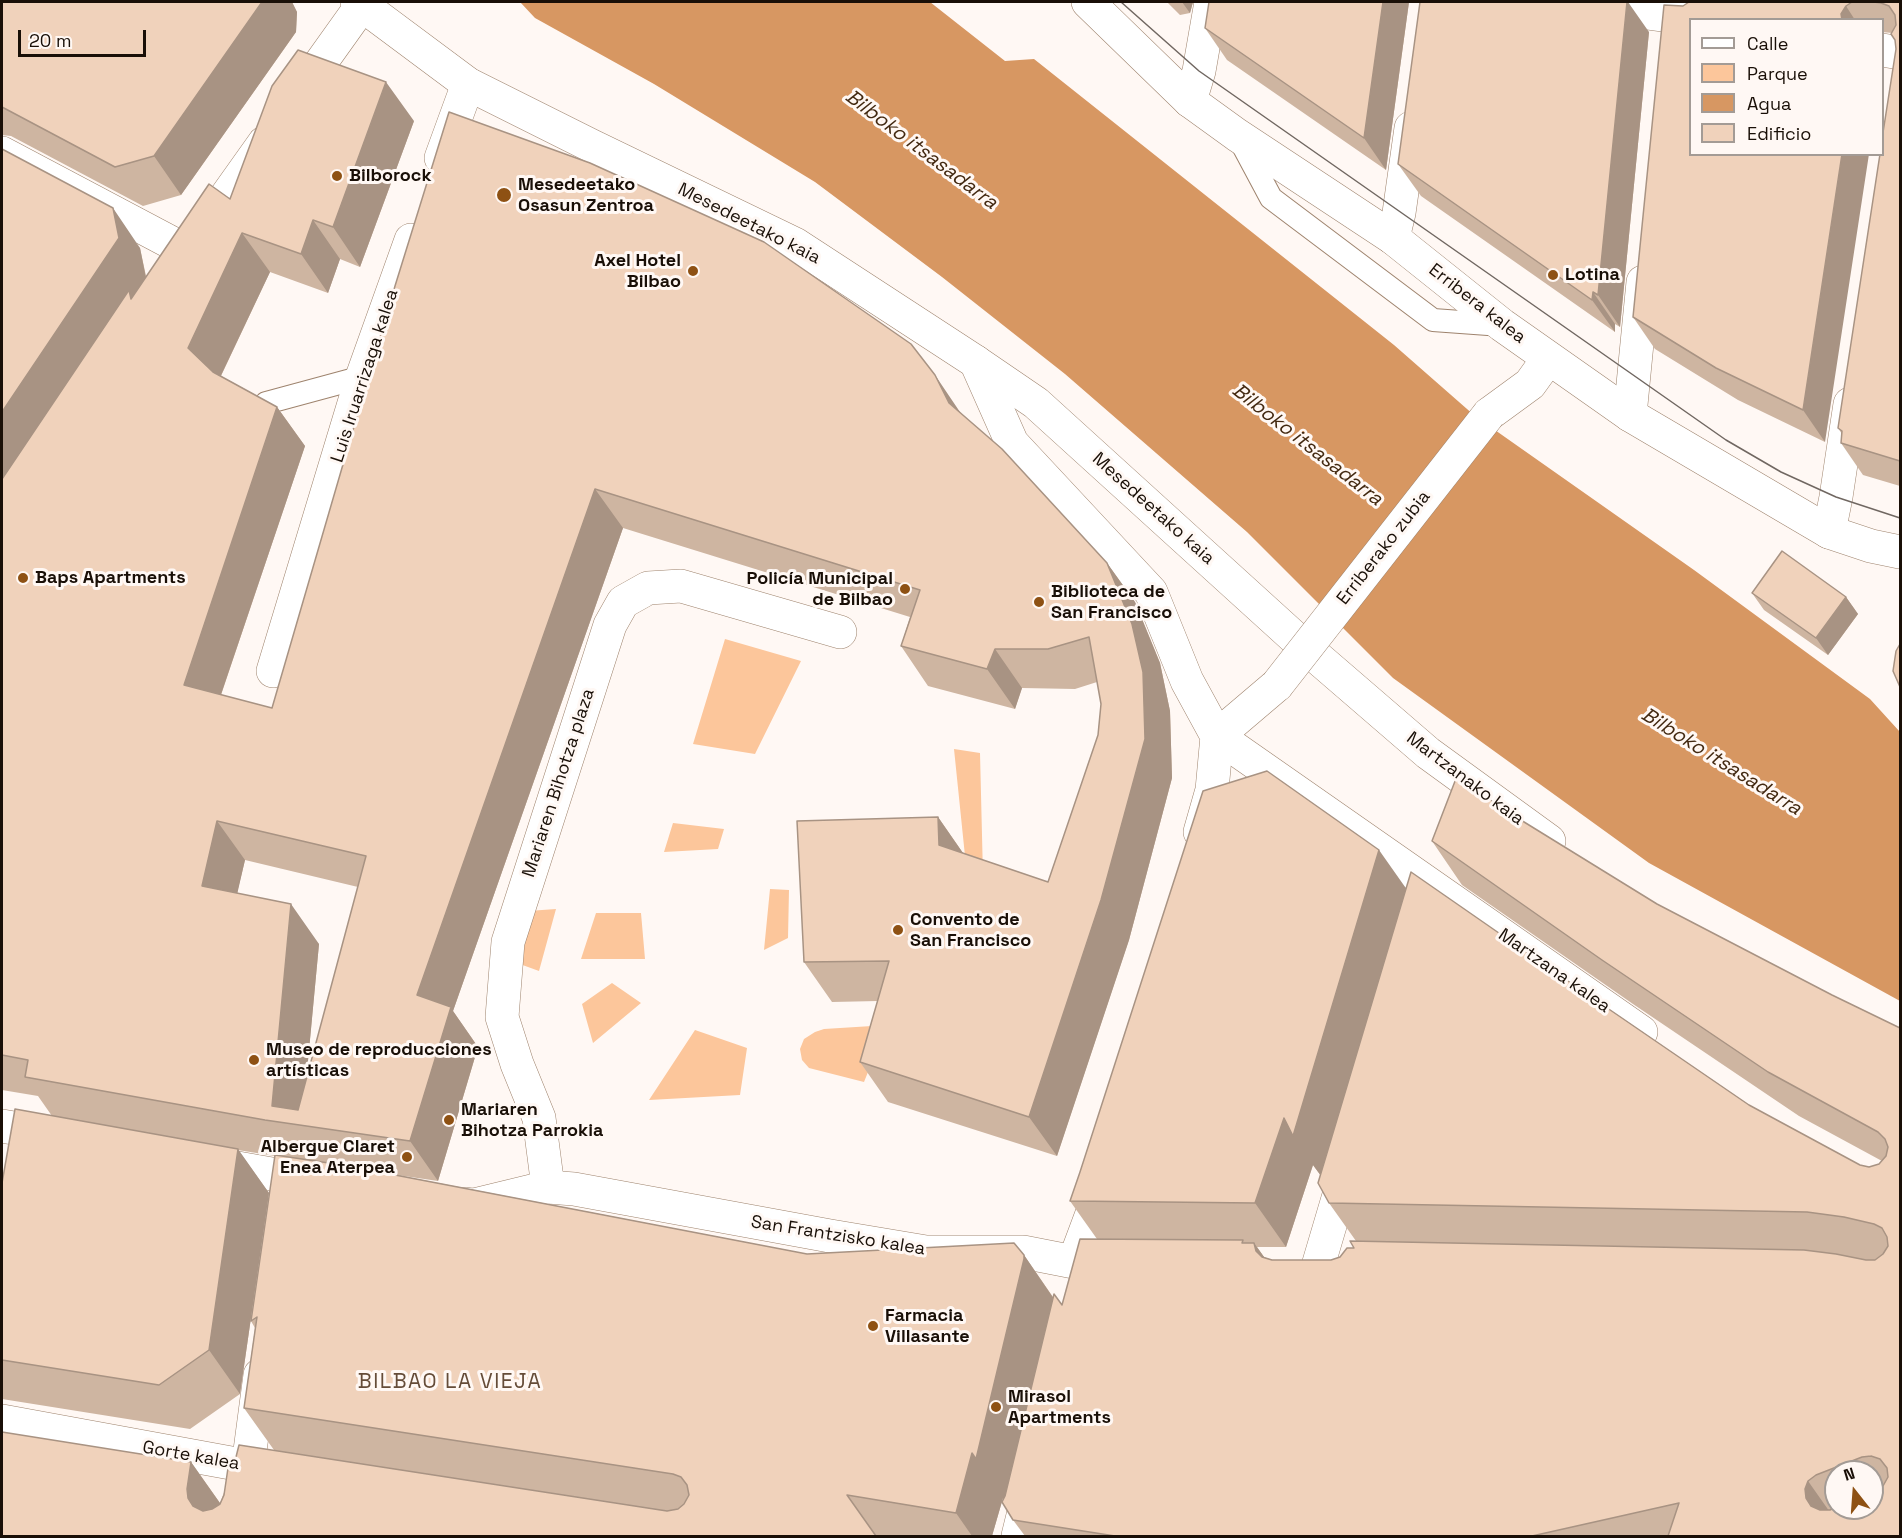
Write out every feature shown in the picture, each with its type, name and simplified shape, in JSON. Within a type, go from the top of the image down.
[{"type":"street","name":"Erribera kalea","points":[[1088,2],[1190,101],[1393,238],[1502,325],[1630,415],[1829,532],[1870,546],[1900,552]]},
{"type":"street","points":[[1190,101],[1199,71],[1211,2]]},
{"type":"street","points":[[1565,2],[1680,12],[1666,50]]},
{"type":"street","points":[[167,280],[361,3]]},
{"type":"street","name":"Mesedeetako kaia","points":[[361,3],[468,84],[795,244],[1036,402],[1297,640]]},
{"type":"street","points":[[1884,50],[1900,53]]},
{"type":"street","points":[[432,185],[468,84]]},
{"type":"street","points":[[1393,238],[1399,213],[1414,104]]},
{"type":"street","points":[[2,153],[187,251]]},
{"type":"street","name":"Luis Iruarrizaga kalea","points":[[273,671],[362,377],[420,217]]},
{"type":"street","points":[[1630,415],[1646,248]]},
{"type":"street","name":"Erriberako zubia","points":[[1217,736],[1277,685],[1489,414],[1530,384],[1548,359]]},
{"type":"street","points":[[976,362],[1012,443],[1152,592],[1187,681],[1217,736],[1212,790],[1192,858]]},
{"type":"street","points":[[1829,532],[1855,372]]},
{"type":"street","name":"Mariaren Bihotza plaza","points":[[548,1187],[539,1118],[517,1064],[502,1017],[508,942],[610,625],[623,602],[648,588],[681,585],[840,632]]},
{"type":"street","name":"Martzanako kaia","points":[[1297,640],[1428,753],[1574,856]]},
{"type":"street","name":"Martzana kalea","points":[[1217,736],[1662,1046]]},
{"type":"street","points":[[1422,918],[1432,885]]},
{"type":"street","points":[[11,1162],[9,1127],[82,1140]]},
{"type":"street","points":[[1321,1273],[1355,1142]]},
{"type":"street","points":[[1074,1294],[1074,1262],[1093,1211],[1109,1154]]},
{"type":"street","points":[[174,1156],[343,1186]]},
{"type":"street","points":[[285,1211],[290,1178]]},
{"type":"street","name":"San Frantzisko kalea","points":[[438,1200],[474,1205],[548,1187],[574,1189],[927,1252],[1023,1252],[1074,1262],[1144,1265]]},
{"type":"street","points":[[236,1536],[264,1350]]},
{"type":"street","name":"Gorte kalea","points":[[2,1421],[311,1477]]},
{"type":"street","points":[[1018,1536],[1037,1455]]},
{"type":"lane","points":[[1238,135],[1271,198],[1433,320],[1502,325]]},
{"type":"lane","points":[[266,403],[362,377]]},
{"type":"green space","points":[[725,639],[801,661],[755,754],[693,744]]},
{"type":"green space","points":[[954,749],[980,753],[986,999],[965,856]]},
{"type":"green space","points":[[673,823],[724,829],[718,849],[664,852]]},
{"type":"green space","points":[[770,889],[789,890],[788,938],[764,950]]},
{"type":"green space","points":[[556,909],[539,971],[517,963],[528,911]]},
{"type":"green space","points":[[596,913],[641,913],[645,959],[581,959]]},
{"type":"green space","points":[[612,983],[641,1003],[593,1043],[582,1004]]},
{"type":"green space","points":[[872,1026],[882,1037],[864,1082],[809,1068],[802,1060],[800,1049],[804,1039],[815,1032],[824,1029]]},
{"type":"green space","points":[[695,1030],[747,1048],[740,1095],[649,1100]]},
{"type":"water","name":"Bilboko itsasadarra","points":[[520,2],[930,2],[1005,61],[1034,59],[1394,345],[1475,416],[1694,570],[1870,699],[1900,732],[1900,1001],[1649,863],[1393,678],[1247,532],[1065,374],[942,277],[815,182],[654,84],[535,18]]},
{"type":"building","points":[[2,2],[262,2],[154,156],[115,167],[2,107]]},
{"type":"building","points":[[1209,2],[1383,2],[1364,138],[1205,28]]},
{"type":"building","points":[[1420,2],[1627,2],[1598,295],[1593,292],[1592,300],[1398,164]]},
{"type":"building","points":[[1689,2],[1852,2],[1846,6],[1841,14],[1842,18],[1689,18],[1689,156],[1842,156],[1803,410],[1716,368],[1633,317],[1664,5],[1683,6]]},
{"type":"building","points":[[1874,2],[1900,2],[1900,461],[1841,443],[1842,431],[1838,428],[1880,156],[1884,156],[1884,126],[1896,49],[1895,40],[1891,34],[1896,25],[1895,15],[1889,6]]},
{"type":"building","points":[[298,50],[386,82],[333,227],[313,220],[301,254],[242,233],[188,348],[213,372],[277,407],[184,685],[272,708],[395,286],[449,112],[590,163],[764,242],[911,344],[935,375],[949,403],[1002,449],[1107,563],[1132,624],[1143,672],[1145,739],[1101,900],[1029,1117],[860,1062],[889,961],[804,962],[797,821],[938,817],[939,845],[1048,882],[1098,735],[1101,704],[1089,637],[1048,649],[995,649],[987,669],[901,646],[920,590],[595,489],[417,995],[451,1007],[410,1141],[265,1120],[25,1077],[28,1060],[2,1055],[2,479],[129,290],[131,299],[209,184],[230,199],[272,86]],"holes":[[[217,821],[366,856],[298,1110],[272,1106],[291,904],[202,886]]]},
{"type":"building","points":[[2,149],[113,208],[119,238],[2,412]]},
{"type":"building","points":[[1782,551],[1846,597],[1816,638],[1752,593]]},
{"type":"building","points":[[1900,644],[1900,687],[1893,671],[1896,651]]},
{"type":"building","points":[[1267,771],[1379,850],[1293,1136],[1284,1118],[1255,1203],[1070,1201],[1203,791]]},
{"type":"building","points":[[1457,776],[1503,809],[1657,904],[1900,1028],[1900,1536],[1668,1536],[1679,1503],[1532,1536],[1115,1536],[1013,1520],[1002,1502],[1054,1294],[1062,1305],[1080,1239],[1243,1240],[1242,1243],[1254,1243],[1256,1251],[1262,1257],[1272,1260],[1331,1260],[1340,1257],[1347,1248],[1354,1248],[1350,1241],[1804,1250],[1866,1260],[1875,1260],[1883,1254],[1888,1246],[1887,1237],[1882,1228],[1844,1217],[1807,1212],[1329,1203],[1318,1183],[1411,872],[1749,1105],[1860,1165],[1869,1167],[1879,1164],[1886,1156],[1888,1147],[1885,1139],[1878,1132],[1768,1072],[1432,841]]},
{"type":"building","points":[[15,1109],[238,1149],[209,1350],[159,1385],[2,1360],[2,1183]]},
{"type":"building","points":[[275,1155],[396,1173],[395,1175],[807,1254],[1014,1243],[1024,1255],[1024,1259],[976,1459],[972,1453],[956,1513],[847,1495],[876,1536],[2,1536],[2,1432],[191,1462],[188,1498],[193,1506],[203,1511],[220,1504],[224,1495],[228,1468],[233,1469],[239,1445],[667,1511],[678,1509],[684,1504],[689,1495],[687,1485],[681,1477],[673,1474],[244,1408],[257,1317],[251,1321]]},
{"type":"tram line","points":[[1121,2],[1199,71],[1726,440],[1781,472],[1836,497],[1900,518]]},
{"type":"place","name":"Bilborock","points":[[337,176]]},
{"type":"place","name":"Mesedeetako Osasun Zentroa","points":[[504,195]]},
{"type":"place","name":"Axel Hotel Bilbao","points":[[693,271]]},
{"type":"place","name":"Lotina","points":[[1553,275]]},
{"type":"place","name":"Baps Apartments","points":[[23,578]]},
{"type":"place","name":"Policía Municipal de Bilbao","points":[[905,589]]},
{"type":"place","name":"Biblioteca de San Francisco","points":[[1039,602]]},
{"type":"place","name":"Convento de San Francisco","points":[[898,930]]},
{"type":"place","name":"Museo de reproducciones artísticas","points":[[254,1060]]},
{"type":"place","name":"Mariaren Bihotza Parrokia","points":[[449,1120]]},
{"type":"place","name":"Albergue Claret Enea Aterpea","points":[[407,1157]]},
{"type":"place","name":"Farmacia Villasante","points":[[873,1326]]},
{"type":"place","name":"Mirasol Apartments","points":[[996,1407]]},
{"type":"district","name":"BILBAO LA VIEJA","points":[[450,1382]]}]
